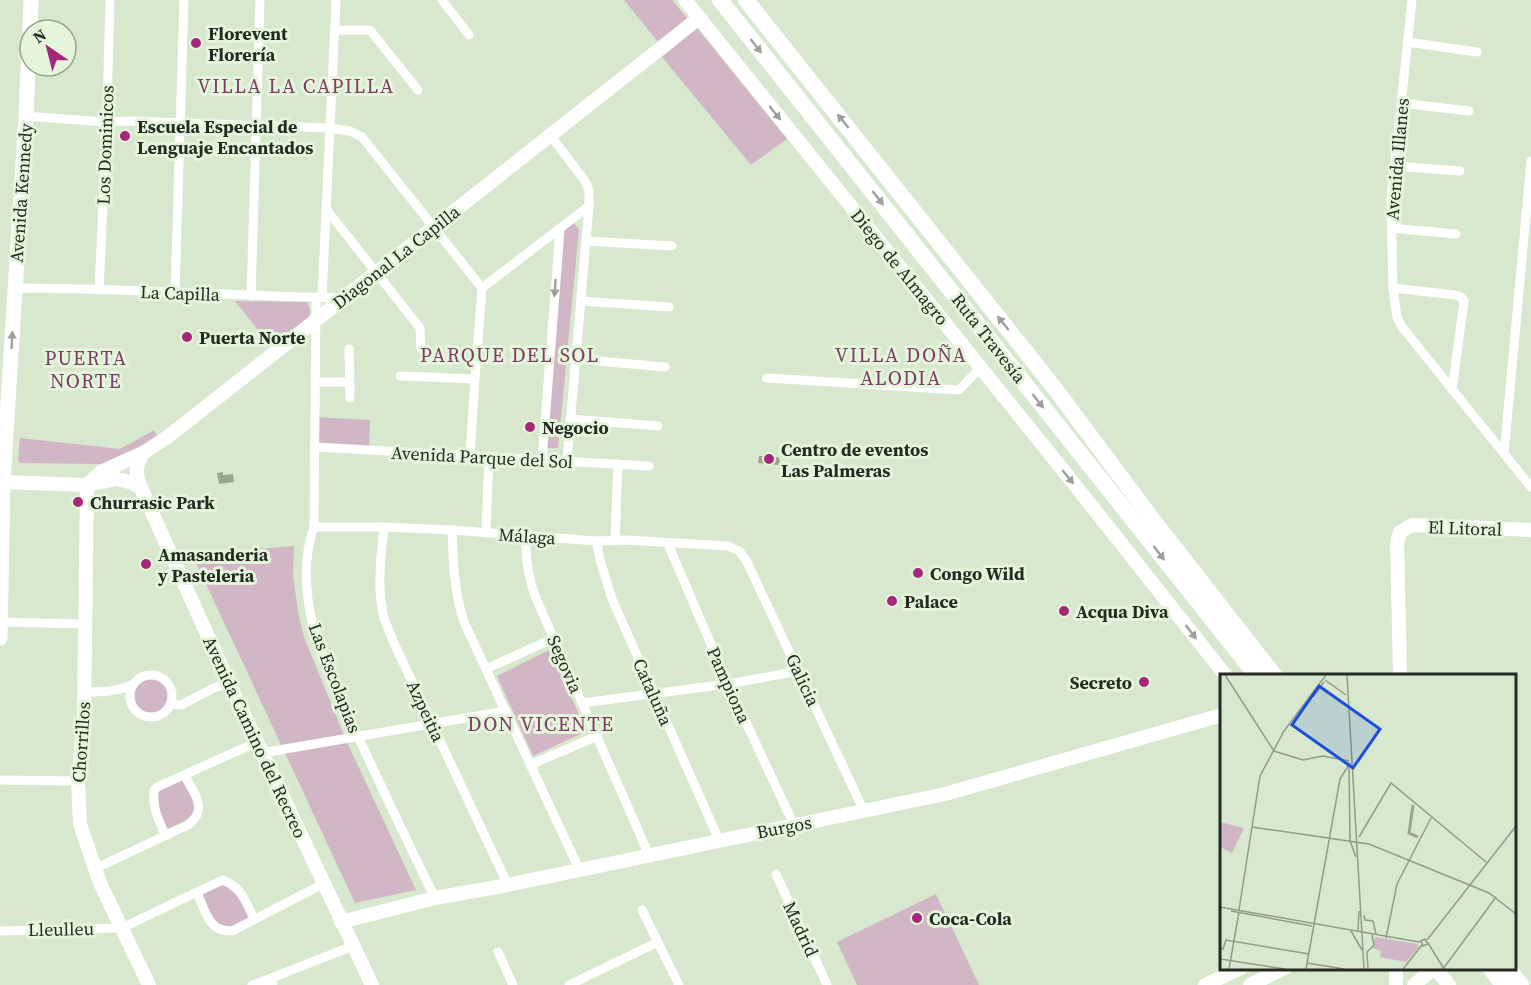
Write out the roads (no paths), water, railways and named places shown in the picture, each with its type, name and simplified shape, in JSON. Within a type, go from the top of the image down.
[{"type":"highway","name":"Ruta Travesía","points":[[720,0],[1255,674]]},
{"type":"highway","name":"Ruta Travesía","points":[[746,0],[1053,386],[1156,524],[1273,674]]},
{"type":"highway","points":[[1491,970],[1503,985]]},
{"type":"highway","points":[[1509,970],[1521,985]]},
{"type":"main road","name":"Avenida Kennedy","points":[[0,638],[1,482],[26,116],[31,0]]},
{"type":"street","name":"Los Dominicos","points":[[99,290],[110,0]]},
{"type":"street","points":[[175,293],[184,0]]},
{"type":"street","points":[[251,296],[260,0]]},
{"type":"street","name":"Las Escolapias","points":[[336,0],[326,209],[316,321],[314,527],[310,538],[305,574],[312,624],[319,646],[358,737],[435,898]]},
{"type":"street","points":[[442,0],[469,35]]},
{"type":"street","name":"Diego de Almagro","points":[[685,0],[1224,674]]},
{"type":"street","name":"Avenida Illanes","points":[[1412,0],[1390,199],[1392,288],[1397,317],[1402,327],[1452,390]]},
{"type":"street","name":"Diagonal La Capilla","points":[[87,486],[101,472],[143,453],[170,436],[699,18]]},
{"type":"street","points":[[335,30],[370,30],[418,90]]},
{"type":"street","points":[[1407,42],[1477,52]]},
{"type":"street","points":[[1401,103],[1469,111]]},
{"type":"street","points":[[26,116],[105,122],[329,128],[350,131],[362,136],[482,288],[470,456]]},
{"type":"street","points":[[550,135],[585,181],[589,190],[567,461]]},
{"type":"street","points":[[1504,454],[1531,161]]},
{"type":"street","points":[[1394,166],[1460,171]]},
{"type":"street","points":[[482,288],[589,206]]},
{"type":"street","points":[[326,209],[420,328],[421,349]]},
{"type":"street","points":[[1392,228],[1456,234]]},
{"type":"street","points":[[542,460],[560,230]]},
{"type":"street","points":[[586,241],[672,246]]},
{"type":"street","name":"La Capilla","points":[[15,288],[345,298]]},
{"type":"street","points":[[1392,288],[1461,297],[1464,301],[1452,390],[1531,487]]},
{"type":"street","points":[[581,301],[669,307]]},
{"type":"street","points":[[349,349],[350,398]]},
{"type":"street","points":[[576,359],[664,366]]},
{"type":"street","points":[[767,378],[959,390],[980,368]]},
{"type":"street","points":[[400,375],[475,379]]},
{"type":"street","points":[[315,382],[350,382]]},
{"type":"street","points":[[570,419],[658,426]]},
{"type":"street","name":"Avenida Parque del Sol","points":[[315,447],[650,466]]},
{"type":"street","points":[[126,480],[129,465],[143,453]]},
{"type":"street","name":"Avenida Camino del Recreo","points":[[143,453],[136,467],[136,475],[141,488],[229,683],[372,985]]},
{"type":"street","points":[[486,533],[489,457]]},
{"type":"street","points":[[615,541],[618,464]]},
{"type":"street","points":[[1,482],[87,486],[117,479],[126,480],[141,488]]},
{"type":"street","name":"Chorrillos","points":[[87,486],[84,719],[78,781],[80,824],[94,868],[149,985]]},
{"type":"street","name":"El Litoral","points":[[1400,674],[1397,543],[1400,532],[1412,525],[1531,530]]},
{"type":"street","name":"Málaga","points":[[314,527],[452,530],[596,541],[728,546],[739,551]]},
{"type":"street","name":"Azpeitia","points":[[384,527],[380,596],[384,617],[508,885]]},
{"type":"street","points":[[452,530],[459,608],[464,622],[579,869]]},
{"type":"street","name":"Segovia","points":[[526,536],[526,562],[531,585],[649,855]]},
{"type":"street","name":"Cataluña","points":[[596,541],[612,599],[719,840]]},
{"type":"street","name":"Pampiona","points":[[668,544],[728,684],[794,825]]},
{"type":"street","name":"Galicia","points":[[739,551],[746,560],[864,811]]},
{"type":"street","points":[[0,622],[85,624]]},
{"type":"street","points":[[486,669],[554,638]]},
{"type":"street","points":[[582,703],[728,684],[799,671]]},
{"type":"street","points":[[84,692],[122,689],[144,676],[158,675],[172,690],[171,704],[162,715],[148,717],[141,715],[131,705],[129,698],[133,684]]},
{"type":"street","points":[[171,704],[181,705],[229,683]]},
{"type":"street","points":[[165,834],[155,813],[154,790],[184,775],[259,747],[358,737],[506,711]]},
{"type":"street","name":"Burgos","points":[[341,922],[435,898],[508,885],[945,794],[1220,716]]},
{"type":"street","points":[[530,765],[597,736]]},
{"type":"street","points":[[94,868],[188,825],[194,820],[198,813],[197,797],[184,775]]},
{"type":"street","points":[[0,780],[78,781]]},
{"type":"street","name":"Madrid","points":[[776,873],[827,985]]},
{"type":"street","points":[[122,928],[223,880],[237,888],[254,920]]},
{"type":"street","points":[[196,892],[210,923],[217,929],[232,931],[323,884]]},
{"type":"street","points":[[642,910],[679,985]]},
{"type":"street","name":"Lleulleu","points":[[0,931],[122,928]]},
{"type":"street","points":[[569,985],[658,942]]},
{"type":"street","points":[[256,984],[353,946]]},
{"type":"street","points":[[498,952],[513,985]]},
{"type":"street","points":[[1205,985],[1239,970]]},
{"type":"street","points":[[1250,985],[1283,970]]},
{"type":"street","points":[[1395,970],[1396,985]]},
{"type":"street","points":[[1414,985],[1434,970]]},
{"type":"street","points":[[1436,970],[1449,985]]},
{"type":"street","points":[[256,984],[273,985]]},
{"type":"place","name":"Florevent Florería","points":[[196,43]]},
{"type":"place","name":"Escuela Especial de Lenguaje Encantados","points":[[125,136]]},
{"type":"place","name":"Puerta Norte","points":[[187,337]]},
{"type":"place","name":"Negocio","points":[[530,427]]},
{"type":"place","name":"Centro de eventos Las Palmeras","points":[[769,459]]},
{"type":"place","name":"Churrasic Park","points":[[78,502]]},
{"type":"place","name":"Amasanderia y Pasteleria","points":[[146,564]]},
{"type":"place","name":"Congo Wild","points":[[918,573]]},
{"type":"place","name":"Palace","points":[[892,601]]},
{"type":"place","name":"Acqua Diva","points":[[1064,611]]},
{"type":"place","name":"Secreto","points":[[1144,682]]},
{"type":"place","name":"Coca-Cola","points":[[917,918]]},
{"type":"district","name":"VILLA LA CAPILLA","points":[[296,86]]},
{"type":"district","name":"PARQUE DEL SOL","points":[[510,355]]},
{"type":"district","name":"VILLA DOÑA ALODIA","points":[[901,366]]},
{"type":"district","name":"PUERTA NORTE","points":[[86,370]]},
{"type":"district","name":"DON VICENTE","points":[[541,724]]}]
